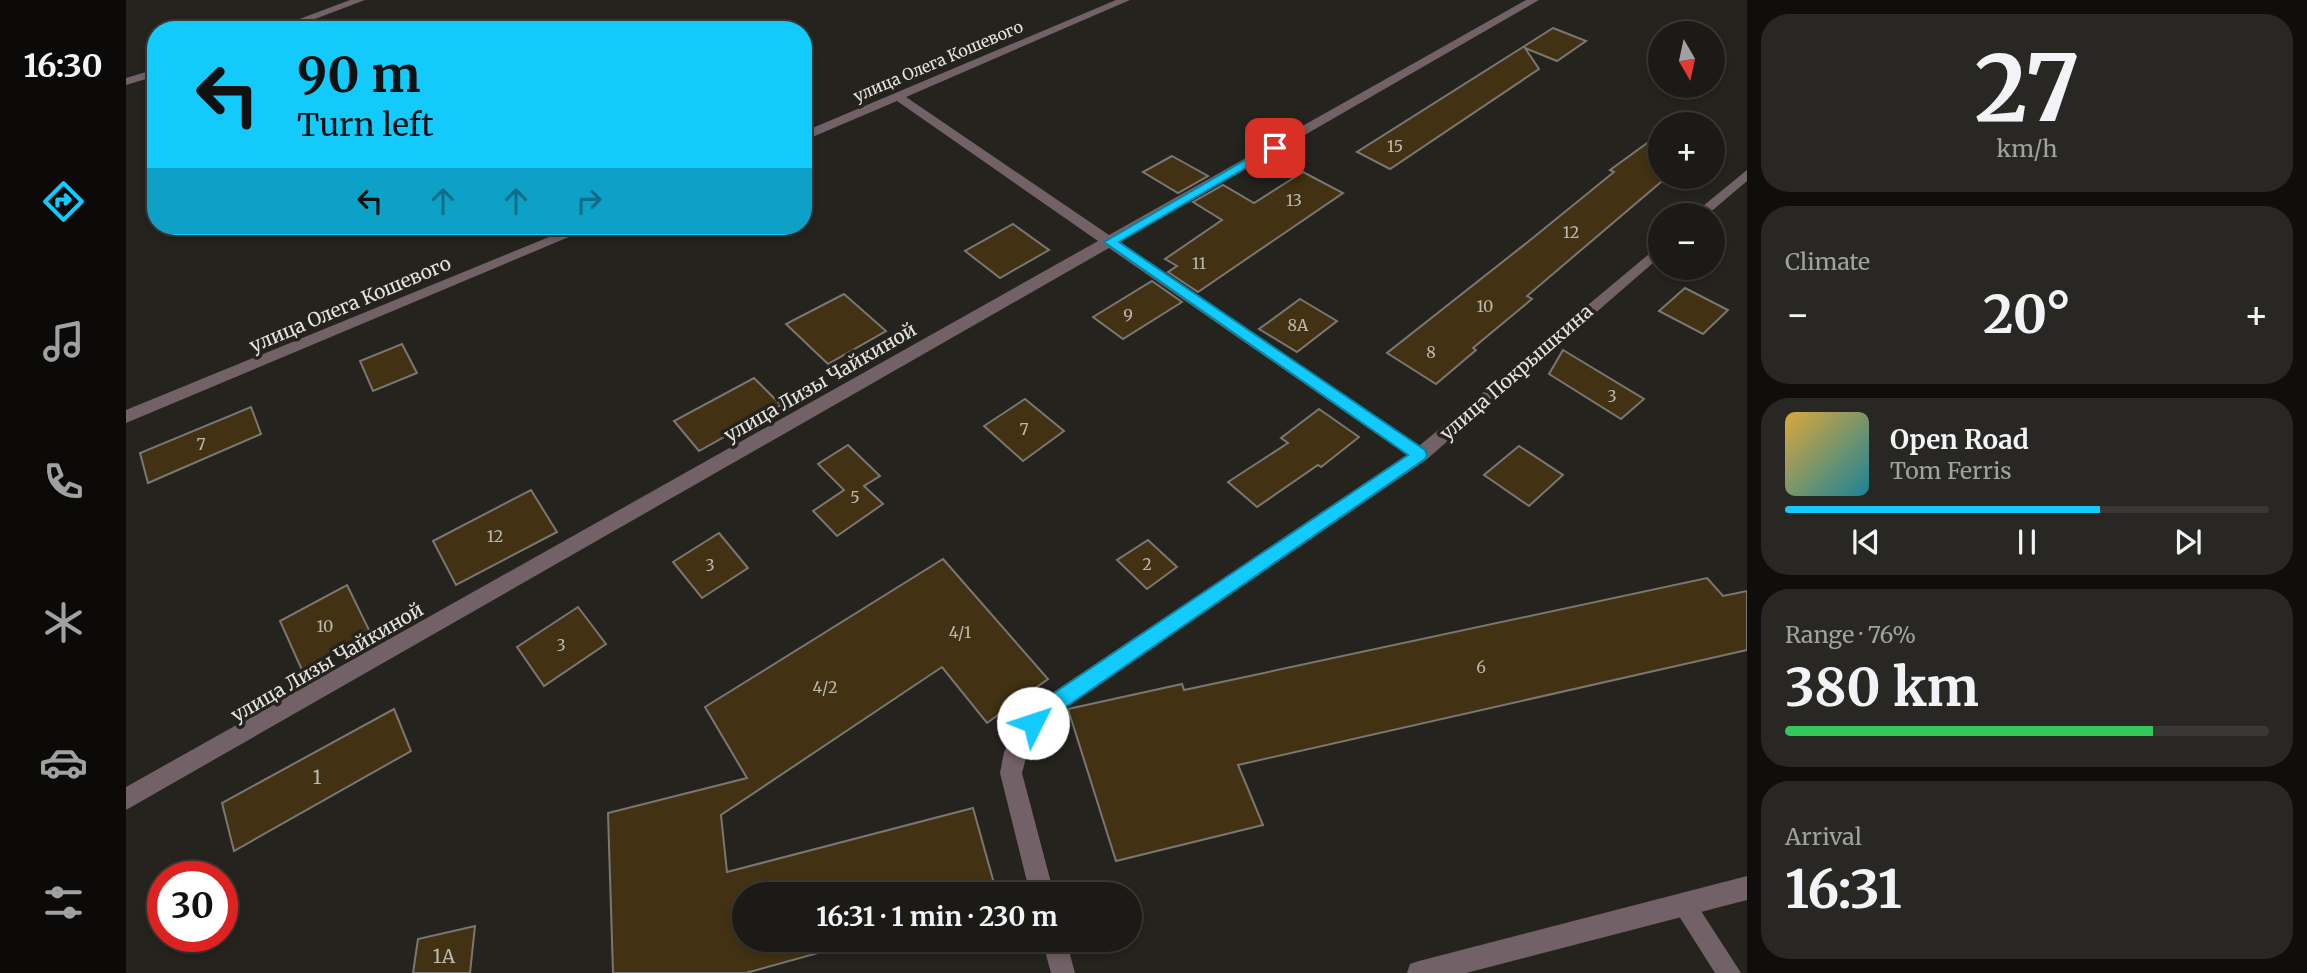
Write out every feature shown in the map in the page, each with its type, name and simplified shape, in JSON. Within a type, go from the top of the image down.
[{"type":"street","points":[[300,21],[360,0]]},
{"type":"street","name":"улица Олега Кошевого","points":[[812,132],[1125,0]]},
{"type":"street","name":"улица Лизы Чайкиной","points":[[126,799],[1534,0]]},
{"type":"street","points":[[126,82],[147,75]]},
{"type":"street","points":[[898,97],[1420,455]]},
{"type":"street","points":[[1713,203],[1747,174]]},
{"type":"street","name":"улица Олега Кошевого","points":[[126,417],[566,235]]},
{"type":"street","name":"улица Покрышкина","points":[[1039,882],[1011,773],[1015,752],[1023,735],[1043,711],[1420,455],[1648,259]]},
{"type":"street","points":[[1419,973],[1747,888]]},
{"type":"street","points":[[1684,905],[1729,973]]},
{"type":"street","points":[[1057,952],[1063,973]]},
{"type":"building","points":[[1553,28],[1586,41],[1557,61],[1525,48],[1539,69],[1390,169],[1357,152]]},
{"type":"building","points":[[1648,142],[1648,189],[1653,189],[1527,296],[1532,299],[1473,348],[1476,350],[1436,384],[1387,353],[1614,172],[1610,170]]},
{"type":"building","points":[[1172,156],[1208,176],[1178,193],[1143,172]]},
{"type":"building","points":[[1303,172],[1343,193],[1198,292],[1168,272],[1177,266],[1165,259],[1222,220],[1193,202],[1223,185],[1254,203]]},
{"type":"building","points":[[1013,224],[1049,250],[1000,278],[965,251]]},
{"type":"building","points":[[1152,281],[1182,302],[1123,339],[1093,317]]},
{"type":"building","points":[[1685,288],[1728,310],[1703,334],[1659,311]]},
{"type":"building","points":[[844,294],[886,331],[828,364],[786,324]]},
{"type":"building","points":[[1300,299],[1337,321],[1297,352],[1259,329]]},
{"type":"building","points":[[402,344],[417,373],[373,391],[360,361]]},
{"type":"building","points":[[1563,350],[1644,399],[1621,419],[1549,374]]},
{"type":"building","points":[[754,378],[781,405],[699,451],[674,421]]},
{"type":"building","points":[[1025,399],[1064,431],[1023,461],[984,426]]},
{"type":"building","points":[[251,407],[261,434],[148,483],[140,453]]},
{"type":"building","points":[[1319,409],[1359,437],[1321,467],[1318,465],[1257,507],[1228,482],[1288,443],[1281,438]]},
{"type":"building","points":[[848,445],[880,476],[864,486],[883,504],[837,536],[813,511],[844,490],[818,464]]},
{"type":"building","points":[[1519,446],[1563,475],[1529,506],[1484,475]]},
{"type":"building","points":[[531,490],[557,532],[456,585],[433,541]]},
{"type":"building","points":[[719,533],[748,568],[702,598],[673,562]]},
{"type":"building","points":[[1148,540],[1177,567],[1147,589],[1117,560]]},
{"type":"building","points":[[943,559],[1048,679],[987,723],[942,667],[721,815],[727,872],[973,808],[994,882],[732,882],[732,952],[822,952],[746,973],[613,973],[608,813],[747,778],[705,707]]},
{"type":"building","points":[[1707,578],[1723,596],[1747,591],[1747,650],[1238,765],[1263,825],[1116,861],[1068,709],[1182,684],[1184,690]]},
{"type":"building","points":[[347,585],[370,632],[302,670],[280,621]]},
{"type":"building","points":[[578,607],[606,644],[544,686],[517,647]]},
{"type":"building","points":[[394,709],[411,751],[234,851],[222,803]]},
{"type":"building","points":[[475,926],[470,973],[413,973],[418,939]]},
{"type":"route","points":[[1033,723],[1043,711],[1420,455],[1110,242],[1275,148]]}]
